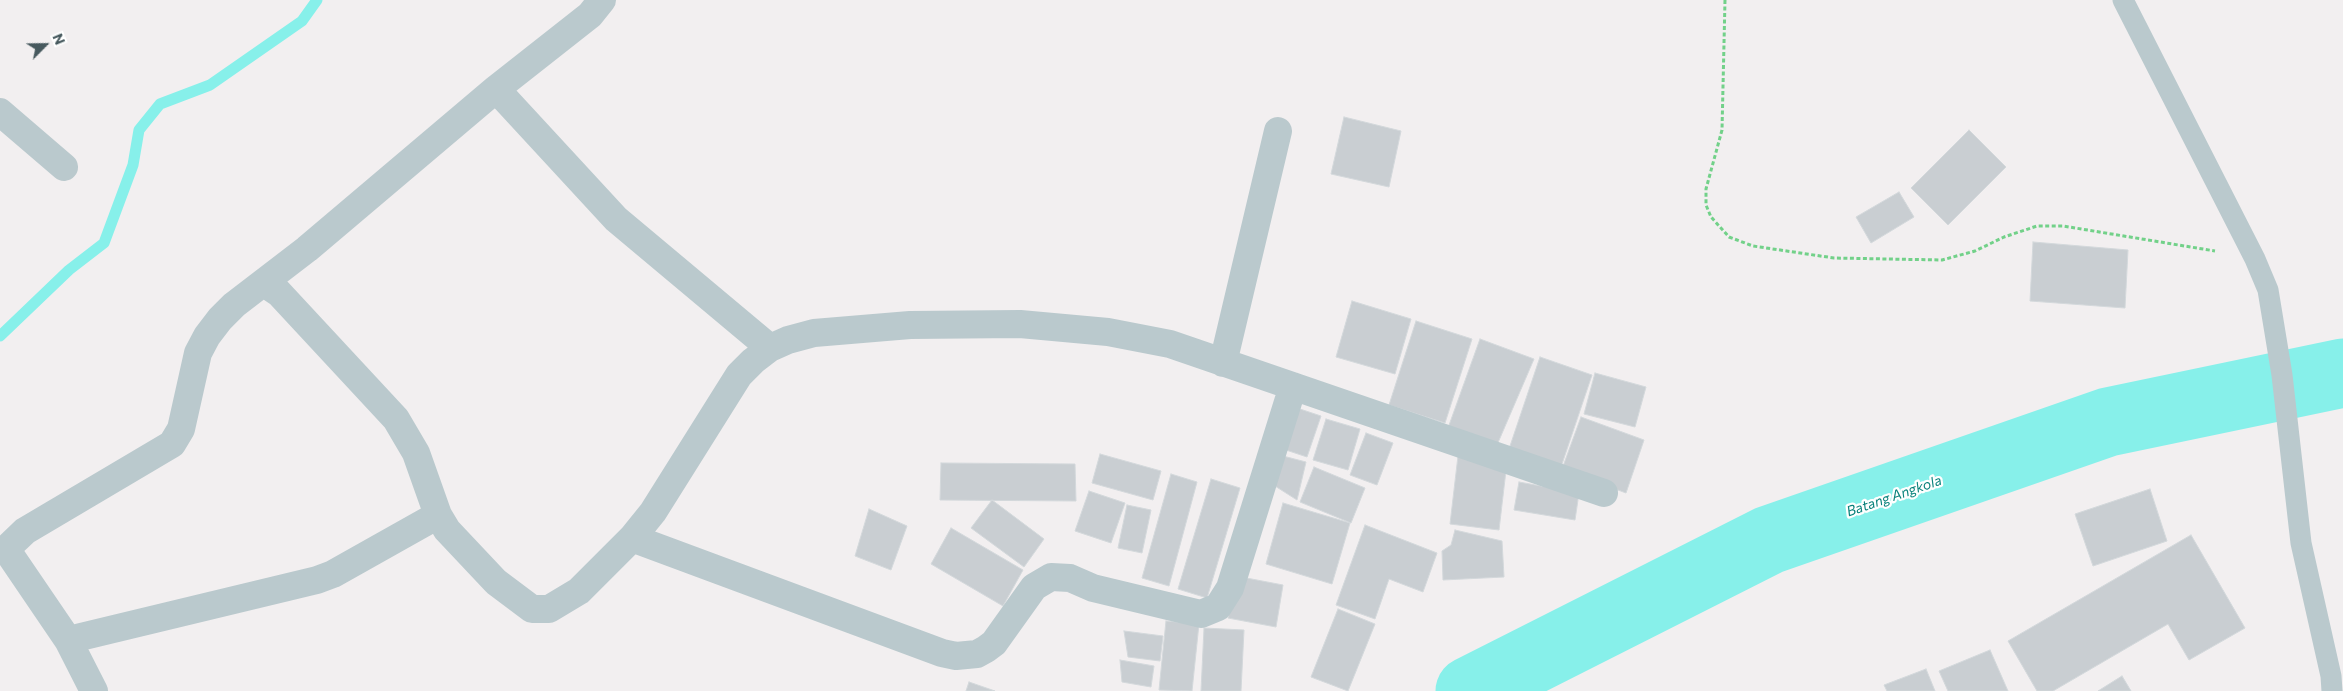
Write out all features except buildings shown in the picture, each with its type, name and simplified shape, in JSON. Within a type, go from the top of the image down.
[{"type":"street","points":[[94,691],[68,640],[3,552],[25,531],[172,444],[181,429],[198,353],[207,336],[234,305],[308,249],[496,89],[590,16],[602,0]]},
{"type":"street","points":[[496,89],[616,219],[770,348]]},
{"type":"street","points":[[0,112],[64,167]]},
{"type":"street","points":[[1223,363],[1278,131]]},
{"type":"street","points":[[264,283],[278,293],[396,419],[416,453],[438,515],[448,530],[496,582],[526,606],[540,610],[549,609],[579,591],[632,538],[658,504],[740,375],[770,348],[814,333],[910,325],[1020,324],[1108,332],[1170,344],[1604,493]]},
{"type":"street","points":[[632,538],[942,653],[956,656],[977,654],[986,650],[994,643],[1034,588],[1051,577],[1070,578],[1093,588],[1200,614],[1218,607],[1230,588],[1293,386]]},
{"type":"street","points":[[68,640],[316,580],[333,574],[438,515]]},
{"type":"lane","points":[[2123,0],[2256,259],[2268,290],[2274,322],[2301,543],[2331,676],[2332,691]]},
{"type":"path","points":[[1725,0],[1722,130],[1706,189],[1706,205],[1711,217],[1729,237],[1754,246],[1834,258],[1942,260],[1966,254],[2004,237],[2037,226],[2064,226],[2090,228],[2256,259]]},
{"type":"waterway","points":[[0,336],[69,270],[104,243],[133,165],[139,130],[160,104],[210,85],[302,21],[317,0]]},
{"type":"waterway","name":"Batang Angkola","points":[[1470,691],[1769,540],[2108,422],[2343,373]]}]
